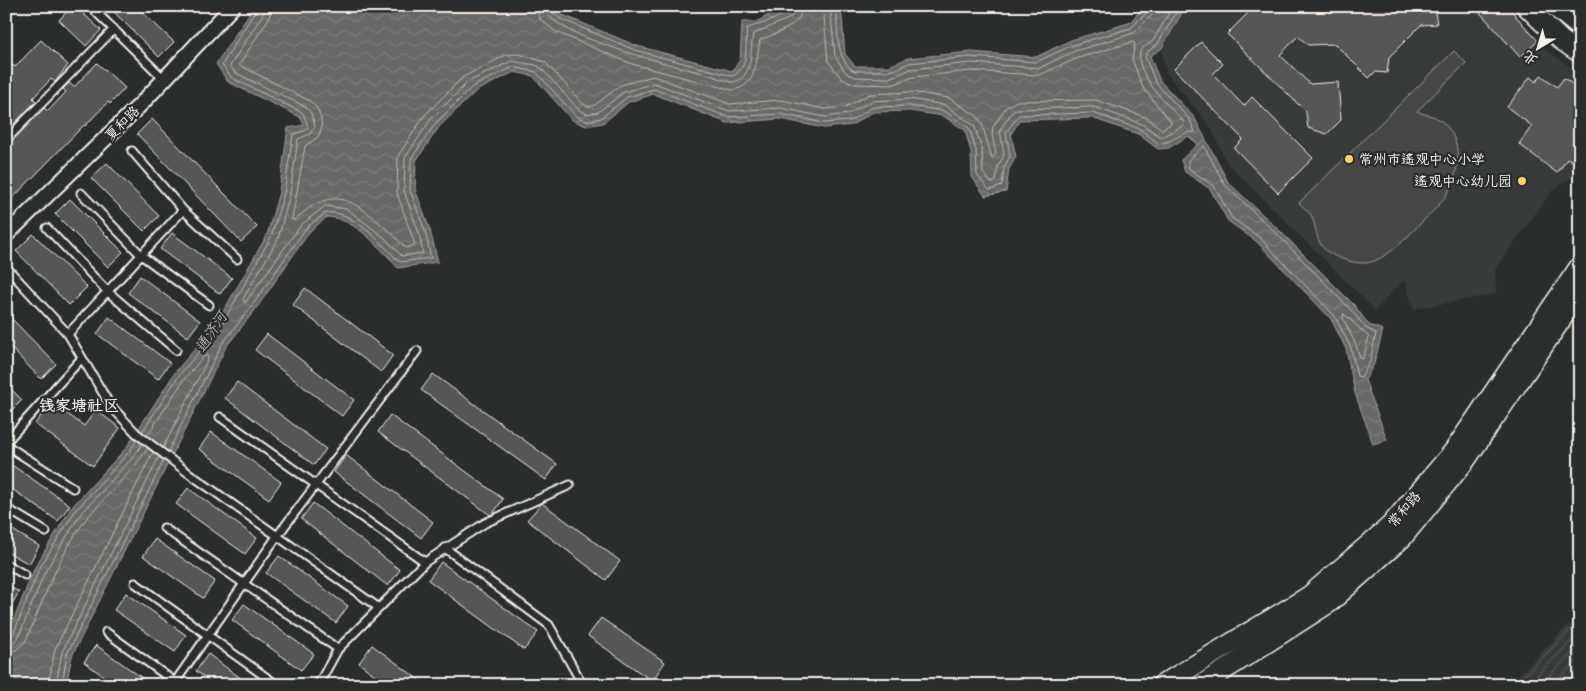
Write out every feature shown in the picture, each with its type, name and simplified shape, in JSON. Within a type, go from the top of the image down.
[{"type":"street","name":"夏和路","points":[[6,235],[164,79],[232,6]]},
{"type":"street","points":[[1526,6],[1555,34],[1580,53]]},
{"type":"street","points":[[1554,6],[1580,27]]},
{"type":"street","name":"常和路","points":[[1162,685],[1309,596],[1390,526],[1453,452],[1580,266]]},
{"type":"street","name":"常和路","points":[[1201,685],[1329,603],[1402,538],[1465,461],[1580,292]]},
{"type":"lane","points":[[90,6],[164,79]]},
{"type":"lane","points":[[6,140],[113,30]]},
{"type":"lane","points":[[132,151],[183,210],[236,259]]},
{"type":"lane","points":[[81,193],[141,255],[209,305]]},
{"type":"lane","points":[[68,334],[183,210]]},
{"type":"lane","points":[[47,228],[107,292],[176,350]]},
{"type":"lane","points":[[6,267],[68,334],[110,405],[136,433],[187,472],[379,608]]},
{"type":"lane","points":[[106,632],[176,684],[278,535],[417,351]]},
{"type":"lane","points":[[72,488],[6,443],[82,358]]},
{"type":"lane","points":[[220,417],[425,562]]},
{"type":"lane","points":[[318,685],[338,649],[425,562],[485,523],[570,485]]},
{"type":"lane","points":[[6,508],[46,532]]},
{"type":"lane","points":[[164,528],[338,649]]},
{"type":"lane","points":[[445,548],[549,626],[579,678],[579,685]]},
{"type":"lane","points":[[6,564],[25,574]]},
{"type":"lane","points":[[135,583],[277,685]]},
{"type":"shaded area","name":"常州市遥观中心小学","points":[[1186,6],[1506,6],[1544,48],[1580,74],[1580,171],[1552,191],[1495,269],[1496,294],[1414,309],[1404,280],[1375,310],[1227,163],[1210,126],[1167,74],[1161,49]]},
{"type":"shaded area","points":[[1454,51],[1466,63],[1417,111],[1435,117],[1450,130],[1454,138],[1458,156],[1457,166],[1446,196],[1408,236],[1381,258],[1359,263],[1333,255],[1320,243],[1311,215],[1299,203]]},
{"type":"shaded area","points":[[1580,613],[1580,685],[1509,685]]},
{"type":"water","name":"通济河","points":[[254,6],[553,6],[563,15],[637,46],[732,71],[740,60],[742,22],[756,22],[785,6],[841,6],[845,54],[855,66],[889,66],[908,58],[971,52],[1036,57],[1071,40],[1129,23],[1145,6],[1186,6],[1161,49],[1150,56],[1160,81],[1194,117],[1228,182],[1354,305],[1369,325],[1383,330],[1374,364],[1365,380],[1387,440],[1373,444],[1355,393],[1346,349],[1331,319],[1256,241],[1228,221],[1210,189],[1185,172],[1181,160],[1198,144],[1188,136],[1169,148],[1158,149],[1138,134],[1092,118],[1020,120],[1011,134],[1016,157],[1009,169],[1006,192],[985,196],[972,177],[971,152],[965,130],[943,116],[910,111],[873,112],[852,125],[824,128],[780,119],[727,123],[654,94],[629,102],[603,123],[586,126],[572,120],[533,76],[514,72],[476,91],[439,127],[416,161],[415,189],[430,230],[438,262],[398,268],[366,235],[357,228],[337,219],[327,217],[310,231],[258,306],[226,347],[72,656],[66,685],[6,685],[6,639],[35,567],[71,508],[126,448],[176,371],[216,324],[267,235],[279,192],[288,128],[304,125],[300,117],[228,82],[216,64]]},
{"type":"building","points":[[72,6],[75,6],[101,30],[86,46],[59,20]]},
{"type":"building","points":[[108,6],[136,6],[174,42],[159,57]]},
{"type":"building","points":[[1243,6],[1274,6],[1280,11],[1346,11],[1350,6],[1416,6],[1423,13],[1435,12],[1437,24],[1421,25],[1389,57],[1387,73],[1375,72],[1369,78],[1335,44],[1308,45],[1298,36],[1280,55],[1310,84],[1338,82],[1341,120],[1327,134],[1308,128],[1306,112],[1227,34],[1249,12]]},
{"type":"building","points":[[1474,6],[1507,6],[1538,41],[1520,57]]},
{"type":"building","points":[[41,40],[68,65],[55,82],[51,79],[33,98],[36,101],[6,132],[6,72],[13,65],[15,67]]},
{"type":"building","points":[[1201,42],[1223,64],[1213,74],[1244,106],[1252,97],[1313,158],[1278,193],[1234,148],[1243,139],[1174,69]]},
{"type":"building","points":[[97,63],[125,88],[110,104],[108,102],[84,125],[6,205],[6,145],[44,108],[48,111],[66,92],[63,89],[69,83],[74,87]]},
{"type":"building","points":[[1541,75],[1557,87],[1564,78],[1580,90],[1580,151],[1572,161],[1568,158],[1557,173],[1519,144],[1532,126],[1507,107],[1530,77],[1536,82]]},
{"type":"building","points":[[152,119],[257,227],[241,242],[137,134]]},
{"type":"building","points":[[107,163],[159,216],[144,231],[91,178]]},
{"type":"building","points":[[70,199],[123,252],[108,267],[55,214]]},
{"type":"building","points":[[172,233],[232,278],[220,294],[160,249]]},
{"type":"building","points":[[33,234],[87,287],[69,305],[16,251]]},
{"type":"building","points":[[140,276],[200,321],[188,337],[128,293]]},
{"type":"building","points":[[305,288],[393,355],[381,372],[293,305]]},
{"type":"building","points":[[6,313],[56,364],[41,379],[6,343]]},
{"type":"building","points":[[109,317],[170,363],[158,379],[97,334]]},
{"type":"building","points":[[267,334],[354,400],[342,416],[255,350]]},
{"type":"building","points":[[433,374],[557,464],[546,480],[421,390]]},
{"type":"building","points":[[237,382],[326,449],[314,465],[225,398]]},
{"type":"building","points":[[6,384],[22,400],[6,416]]},
{"type":"building","points":[[51,402],[84,426],[96,410],[120,428],[93,466],[35,424]]},
{"type":"building","points":[[390,415],[503,499],[493,514],[490,515],[378,432]]},
{"type":"building","points":[[211,432],[281,482],[269,499],[199,449]]},
{"type":"building","points":[[346,455],[433,522],[421,538],[334,472]]},
{"type":"building","points":[[6,461],[70,505],[58,521],[6,485]]},
{"type":"building","points":[[188,488],[257,538],[245,554],[176,504]]},
{"type":"building","points":[[313,503],[400,570],[388,586],[301,519]]},
{"type":"building","points":[[542,503],[620,561],[606,580],[527,520]]},
{"type":"building","points":[[6,526],[39,546],[29,564],[6,551]]},
{"type":"building","points":[[155,539],[215,581],[203,598],[143,556]]},
{"type":"building","points":[[279,556],[348,606],[336,623],[266,573]]},
{"type":"building","points":[[441,562],[538,632],[524,650],[428,580]]},
{"type":"building","points":[[6,585],[19,592],[6,614]]},
{"type":"building","points":[[126,593],[186,635],[175,652],[114,610]]},
{"type":"building","points":[[244,604],[314,654],[301,670],[232,620]]},
{"type":"building","points":[[601,618],[665,662],[652,681],[588,636]]},
{"type":"building","points":[[96,645],[152,685],[116,685],[84,662]]},
{"type":"building","points":[[372,645],[426,685],[388,685],[359,663]]},
{"type":"building","points":[[208,654],[250,685],[215,685],[196,671]]},
{"type":"place","name":"常州市遥观中心小学","points":[[1349,159]]},
{"type":"place","name":"遥观中心幼儿园","points":[[1522,181]]},
{"type":"district","name":"钱家塘社区","points":[[79,405]]}]
